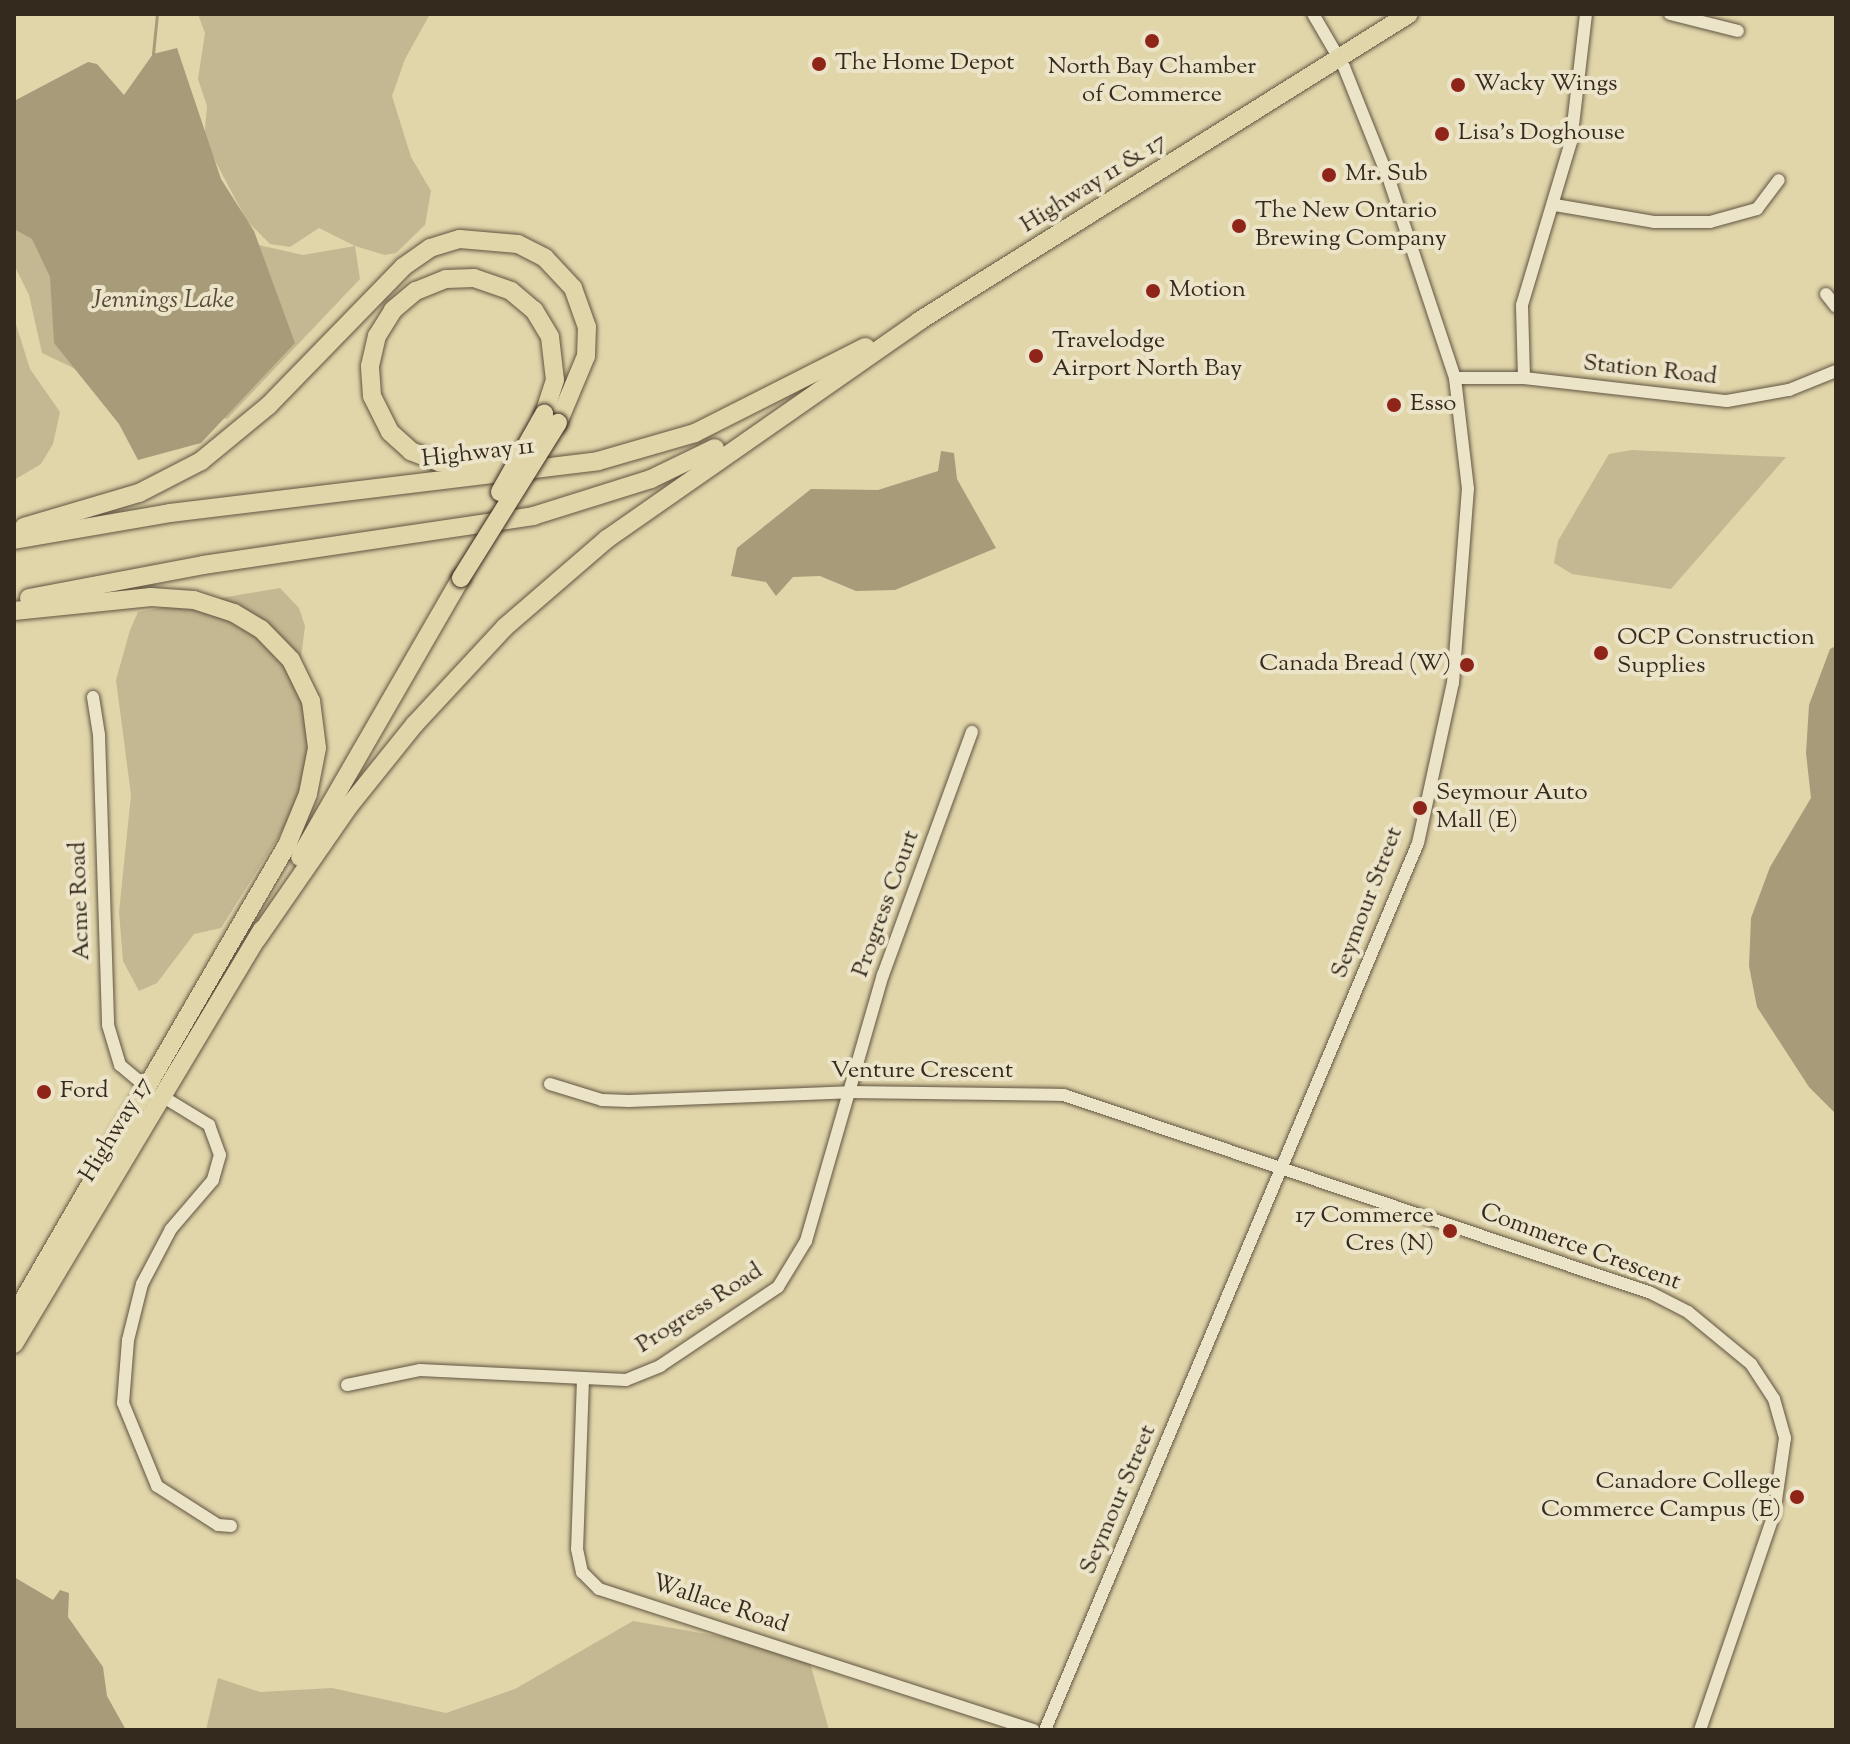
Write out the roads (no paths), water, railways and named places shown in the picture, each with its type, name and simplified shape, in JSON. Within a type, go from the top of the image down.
[{"type":"highway","name":"Highway 11 & 17","points":[[844,365],[1409,14]]},
{"type":"highway","points":[[14,529],[131,496],[201,461],[268,406],[403,267],[430,248],[460,239],[518,244],[545,258],[573,288],[587,327],[586,356],[456,574],[249,934]]},
{"type":"highway","points":[[551,418],[555,380],[550,337],[534,310],[511,291],[474,278],[446,279],[404,299],[383,323],[370,366],[372,396],[390,432],[424,457],[452,465],[499,465],[667,443]]},
{"type":"highway","name":"Highway 11","points":[[14,540],[198,509],[570,467],[667,443],[844,365]]},
{"type":"highway","points":[[14,601],[203,565],[564,509],[651,479],[707,452],[844,365]]},
{"type":"highway","points":[[249,934],[392,751],[505,627],[655,501],[844,365]]},
{"type":"highway","points":[[14,611],[131,598],[194,600],[247,620],[291,660],[316,717],[316,761],[295,827],[249,934]]},
{"type":"highway","name":"Highway 17","points":[[14,1344],[249,934]]},
{"type":"highway","name":"Highway 17","points":[[14,1316],[157,1093]]},
{"type":"street","name":"Seymour Street","points":[[1045,1730],[1285,1166],[1418,843],[1453,683],[1468,489],[1455,378],[1388,177],[1340,58],[1313,14]]},
{"type":"street","points":[[1524,378],[1522,305],[1555,205],[1571,142],[1586,14]]},
{"type":"street","points":[[1670,14],[1738,31]]},
{"type":"street","points":[[1555,205],[1654,222],[1710,222],[1757,209],[1779,180]]},
{"type":"street","points":[[1826,294],[1836,307]]},
{"type":"street","name":"Station Road","points":[[1455,378],[1524,378],[1727,401],[1789,390],[1836,371]]},
{"type":"street","name":"Acme Road","points":[[93,697],[99,735],[108,1025],[120,1065],[157,1093]]},
{"type":"street","name":"Progress Court","points":[[849,1092],[883,975],[972,732]]},
{"type":"street","name":"Venture Crescent","points":[[550,1084],[602,1100],[629,1101],[849,1092],[1064,1095],[1285,1166]]},
{"type":"street","name":"Progress Road","points":[[347,1385],[420,1370],[626,1380],[660,1366],[778,1287],[806,1241],[849,1092]]},
{"type":"street","points":[[157,1093],[209,1125],[216,1133],[220,1155],[213,1180],[171,1229],[142,1284],[128,1340],[123,1403],[157,1486],[218,1525],[231,1526]]},
{"type":"street","name":"Commerce Crescent","points":[[1285,1166],[1651,1293],[1722,1335],[1751,1364],[1774,1399],[1785,1438],[1782,1477],[1700,1730]]},
{"type":"street","name":"Wallace Road","points":[[583,1379],[577,1549],[582,1572],[599,1589],[1034,1730]]},
{"type":"water","name":"Jennings Lake","points":[[177,48],[221,179],[254,231],[295,343],[201,443],[138,460],[119,424],[54,343],[50,277],[32,239],[14,229],[14,101],[88,62],[97,64],[124,95],[153,54]]},
{"type":"water","points":[[941,451],[954,453],[957,479],[996,548],[895,590],[856,591],[820,576],[793,577],[776,596],[766,582],[731,576],[737,548],[811,489],[878,490],[938,471]]},
{"type":"water","points":[[1836,646],[1836,1114],[1809,1087],[1757,1007],[1749,966],[1751,918],[1770,867],[1811,798],[1806,753],[1809,705],[1830,649]]},
{"type":"water","points":[[14,1577],[53,1600],[60,1590],[69,1593],[68,1617],[103,1667],[107,1696],[126,1730],[14,1730]]},
{"type":"waterway","points":[[153,54],[157,14]]},
{"type":"place","name":"North Bay Chamber of Commerce","points":[[1152,41]]},
{"type":"place","name":"The Home Depot","points":[[819,64]]},
{"type":"place","name":"Wacky Wings","points":[[1458,85]]},
{"type":"place","name":"Lisa's Doghouse","points":[[1442,134]]},
{"type":"place","name":"Mr. Sub","points":[[1329,175]]},
{"type":"place","name":"The New Ontario Brewing Company","points":[[1239,226]]},
{"type":"place","name":"Motion","points":[[1153,291]]},
{"type":"place","name":"Travelodge Airport North Bay","points":[[1036,356]]},
{"type":"place","name":"Esso","points":[[1394,405]]},
{"type":"place","name":"OCP Construction Supplies","points":[[1601,653]]},
{"type":"place","name":"Canada Bread (W)","points":[[1467,665]]},
{"type":"place","name":"Seymour Auto Mall (E)","points":[[1420,808]]},
{"type":"place","name":"Ford","points":[[44,1092]]},
{"type":"place","name":"17 Commerce Cres (N)","points":[[1450,1231]]},
{"type":"place","name":"Canadore College Commerce Campus (E)","points":[[1797,1497]]}]
